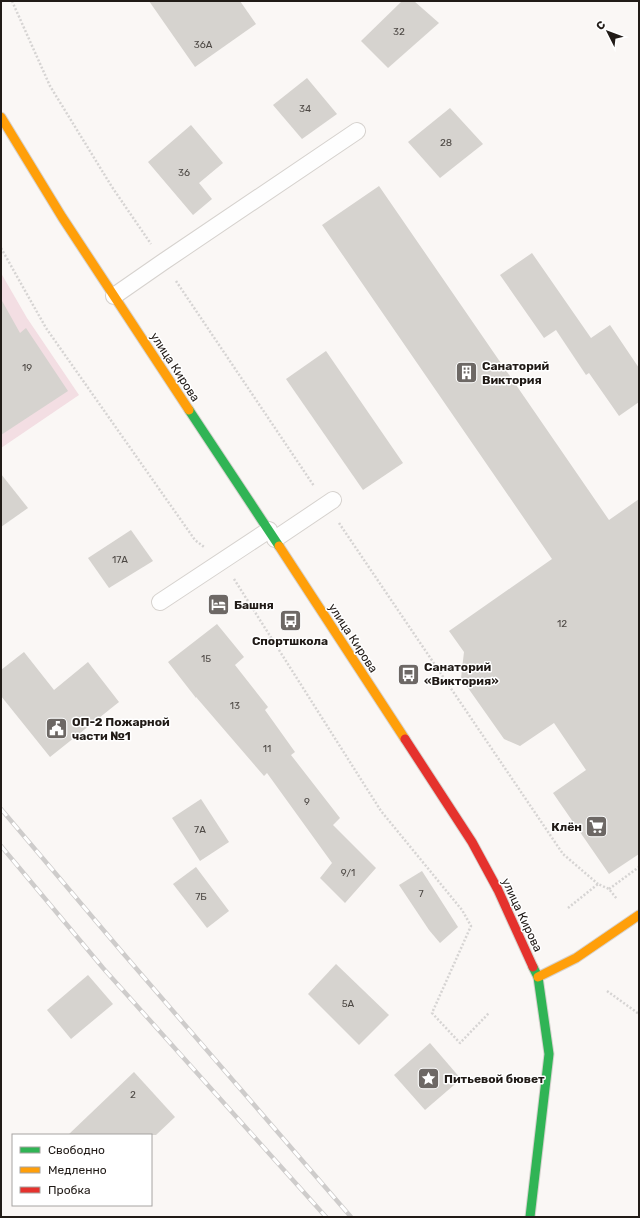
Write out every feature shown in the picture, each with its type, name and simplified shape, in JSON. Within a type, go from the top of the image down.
[{"type":"street","name":"улица Кирова","points":[[1,117],[62,217],[472,842],[498,890],[538,977],[549,1054],[530,1217]]},
{"type":"street","points":[[538,977],[576,958],[639,915]]},
{"type":"lane","points":[[114,296],[357,132]]},
{"type":"lane","points":[[160,602],[222,561],[330,502]]},
{"type":"path","points":[[12,1],[50,86],[112,187],[330,502],[563,854],[598,884],[609,889],[619,902]]},
{"type":"path","points":[[1,248],[46,328],[195,540],[222,561],[381,811],[462,910],[471,926],[432,1013],[460,1043],[489,1013]]},
{"type":"path","points":[[609,889],[639,867]]},
{"type":"path","points":[[568,908],[598,884]]},
{"type":"path","points":[[607,991],[639,1014]]},
{"type":"shaded area","points":[[1,273],[27,318],[79,395],[1,448]]},
{"type":"building","points":[[149,1],[240,1],[256,24],[195,67]]},
{"type":"building","points":[[402,1],[414,1],[439,23],[388,68],[361,41]]},
{"type":"building","points":[[307,78],[337,114],[302,139],[273,105]]},
{"type":"building","points":[[450,108],[483,144],[440,178],[408,142]]},
{"type":"building","points":[[191,125],[223,163],[199,183],[212,199],[193,215],[148,162]]},
{"type":"building","points":[[379,186],[609,520],[639,499],[639,854],[609,874],[553,793],[586,770],[554,723],[520,746],[504,739],[461,678],[464,652],[449,631],[552,559],[322,225]]},
{"type":"building","points":[[532,253],[591,338],[610,325],[639,368],[639,402],[619,416],[589,373],[586,375],[556,330],[544,338],[500,275]]},
{"type":"building","points":[[1,299],[20,333],[26,328],[68,391],[1,435]]},
{"type":"building","points":[[326,351],[403,463],[363,490],[286,379]]},
{"type":"building","points":[[1,474],[28,508],[1,527]]},
{"type":"building","points":[[131,530],[153,561],[109,588],[88,558]]},
{"type":"building","points":[[217,624],[244,657],[235,665],[268,707],[265,710],[295,752],[291,755],[340,818],[333,825],[376,868],[345,903],[320,878],[332,863],[267,773],[264,776],[196,698],[168,662]]},
{"type":"building","name":"ОП-2 Пожарной части №1","points":[[24,652],[54,690],[88,662],[119,702],[50,757],[1,696],[1,670]]},
{"type":"building","points":[[201,799],[229,842],[200,861],[172,818]]},
{"type":"building","points":[[196,867],[229,911],[207,928],[173,884]]},
{"type":"building","points":[[422,871],[458,927],[440,943],[429,930],[399,885]]},
{"type":"building","points":[[336,964],[389,1015],[359,1045],[308,994]]},
{"type":"building","points":[[88,975],[113,1004],[71,1039],[47,1010]]},
{"type":"building","points":[[430,1043],[461,1079],[425,1110],[394,1075]]},
{"type":"building","points":[[134,1072],[175,1117],[156,1135],[69,1134]]},
{"type":"railway","points":[[1,809],[122,952],[351,1217]]},
{"type":"railway","points":[[1,846],[103,968],[326,1217]]},
{"type":"traffic: fast","points":[[189,410],[279,546]]},
{"type":"traffic: fast","points":[[530,1217],[549,1054],[538,977],[533,967]]},
{"type":"traffic: slow","points":[[1,117],[62,217],[189,410]]},
{"type":"traffic: slow","points":[[279,546],[405,739]]},
{"type":"traffic: slow","points":[[538,977],[576,958],[639,915]]},
{"type":"traffic: jam","points":[[405,739],[472,842],[498,890],[533,967]]},
{"type":"place","name":"Санаторий Виктория","points":[[466,373]]},
{"type":"place","name":"Башня","points":[[218,605]]},
{"type":"place","name":"Спортшкола","points":[[290,620]]},
{"type":"place","name":"Санаторий «Виктория»","points":[[408,674]]},
{"type":"place","name":"ОП-2 Пожарной части №1","points":[[56,729]]},
{"type":"place","name":"Клён","points":[[597,827]]},
{"type":"place","name":"Питьевой бювет","points":[[428,1079]]}]
